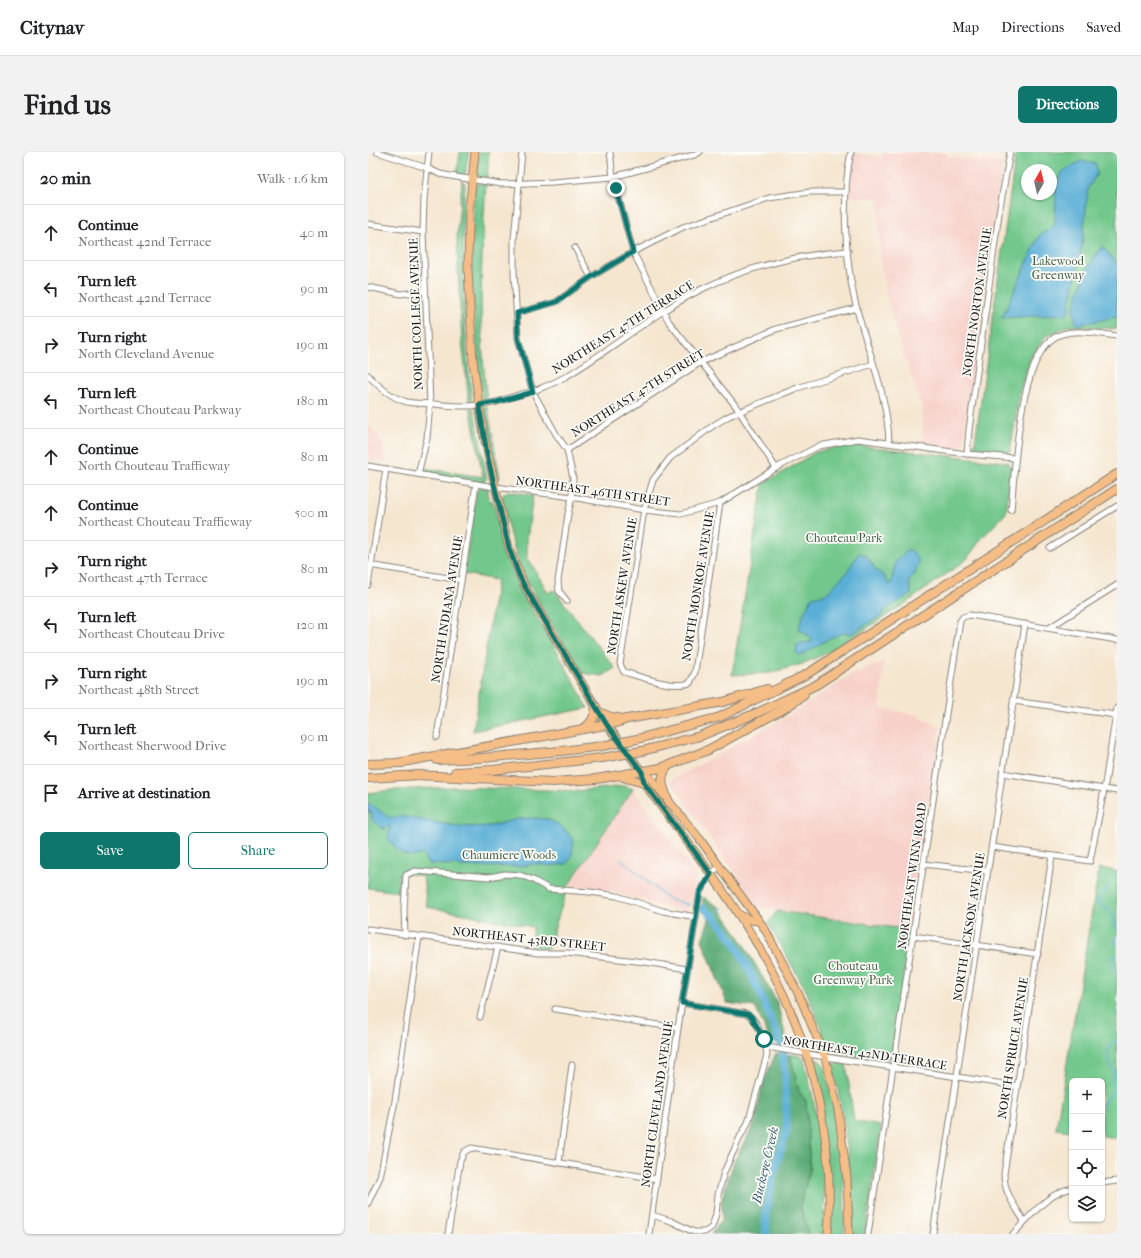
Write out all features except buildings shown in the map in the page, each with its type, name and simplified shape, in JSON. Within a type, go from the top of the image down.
[{"type":"highway","points":[[368,764],[561,752],[637,739],[720,717],[807,674],[1117,474]]},
{"type":"highway","points":[[368,778],[492,770],[602,758],[700,736],[759,712],[816,685],[1117,489]]},
{"type":"highway","points":[[397,763],[582,730],[627,719],[736,700],[807,674]]},
{"type":"highway","points":[[416,775],[553,782],[616,777],[661,768],[708,750],[740,733],[785,708],[810,691],[816,685]]},
{"type":"highway","points":[[582,730],[593,720],[598,709],[615,718],[627,719]]},
{"type":"highway","points":[[669,765],[662,776],[663,790],[669,802]]},
{"type":"highway","points":[[616,777],[628,778],[644,783]]},
{"type":"main road","points":[[475,152],[471,180],[468,225],[468,270],[472,338],[479,405],[487,454],[509,548],[525,587],[607,725],[642,772],[650,778],[699,838],[765,929],[799,995],[825,1057],[839,1117],[847,1179],[849,1234]]},
{"type":"main road","points":[[642,772],[644,783],[711,874],[738,914],[773,974],[796,1026],[806,1053],[819,1102],[825,1141],[828,1178],[828,1234]]},
{"type":"main road","points":[[738,914],[751,920],[758,921]]},
{"type":"street","points":[[377,152],[427,168],[440,174],[501,184],[519,182],[553,182],[613,177],[688,157],[700,152]]},
{"type":"street","name":"NORTH COLLEGE AVENUE","points":[[418,474],[426,438],[430,404],[423,232],[424,198],[429,152]]},
{"type":"street","points":[[522,152],[514,239],[515,306],[517,313],[518,338],[533,392],[567,450],[572,474],[572,497],[558,581],[559,591],[567,601]]},
{"type":"street","points":[[610,152],[613,177],[633,252],[663,311],[669,322],[740,411],[776,468]]},
{"type":"street","points":[[851,152],[845,214],[851,281],[856,308],[886,408],[889,443]]},
{"type":"street","name":"NORTH NORTON AVENUE","points":[[967,454],[999,213],[1010,152]]},
{"type":"street","points":[[517,313],[556,302],[591,277],[633,252],[683,227],[768,198],[810,192],[846,192]]},
{"type":"street","points":[[368,224],[423,232]]},
{"type":"street","points":[[575,248],[591,277]]},
{"type":"street","name":"NORTHEAST 47TH TERRACE","points":[[368,375],[382,388],[407,402],[456,406],[479,405],[497,402],[533,392],[564,378],[663,311],[707,287],[758,267],[798,257],[848,251]]},
{"type":"street","points":[[368,287],[401,294],[425,291]]},
{"type":"street","name":"NORTHEAST 47TH STREET","points":[[567,450],[701,362],[776,329],[856,308]]},
{"type":"street","points":[[1011,510],[1015,458],[1024,393],[1037,358],[1049,341],[1061,334],[1076,332],[1117,336]]},
{"type":"street","name":"NORTH ASKEW AVENUE","points":[[620,666],[644,510],[653,480],[670,458],[714,425],[729,416],[797,388],[873,364]]},
{"type":"street","name":"NORTHEAST 46TH STREET","points":[[368,466],[495,487],[572,497],[644,510],[682,514],[720,503],[776,468],[819,446],[858,439],[967,454],[1015,458]]},
{"type":"street","points":[[368,585],[386,469]]},
{"type":"street","name":"NORTH INDIANA AVENUE","points":[[437,737],[476,484]]},
{"type":"street","name":"NORTH MONROE AVENUE","points":[[620,666],[624,672],[648,680],[684,685],[690,683],[695,672],[720,503]]},
{"type":"street","points":[[1050,548],[1117,506]]},
{"type":"street","points":[[370,565],[461,580]]},
{"type":"street","points":[[1049,628],[1117,585]]},
{"type":"street","name":"NORTHEAST WINN ROAD","points":[[868,1234],[960,621],[963,617],[970,614],[1025,624]]},
{"type":"street","points":[[1025,624],[1117,640]]},
{"type":"street","name":"NORTH JACKSON AVENUE","points":[[933,1234],[1025,624]]},
{"type":"street","points":[[1013,701],[1116,715]]},
{"type":"street","points":[[992,847],[1090,861],[1104,790],[1117,708]]},
{"type":"street","points":[[1002,773],[1117,792]]},
{"type":"street","name":"NORTH SPRUCE AVENUE","points":[[1024,1221],[1008,1196],[1004,1178],[1052,856]]},
{"type":"street","points":[[923,864],[987,871]]},
{"type":"street","name":"NORTH CLEVELAND AVENUE","points":[[649,1234],[678,1028],[700,892],[711,874],[720,866]]},
{"type":"street","points":[[405,935],[404,910],[406,875],[418,871],[489,877],[505,874],[520,875],[549,888],[617,896],[664,911],[696,917]]},
{"type":"street","name":"NORTHEAST 43RD STREET","points":[[368,929],[538,953],[567,953],[645,962],[687,969]]},
{"type":"street","points":[[913,936],[1038,954]]},
{"type":"street","points":[[368,1203],[380,1177],[395,1101],[419,937]]},
{"type":"street","points":[[480,1017],[498,947]]},
{"type":"street","name":"NORTHEAST 42ND TERRACE","points":[[682,1003],[747,1014],[751,1016],[767,1047],[956,1078],[1017,1086]]},
{"type":"street","points":[[555,1009],[678,1028]]},
{"type":"street","points":[[652,1215],[671,1221],[694,1232],[705,1232],[712,1227],[724,1172],[748,1123],[766,1062],[767,1047]]},
{"type":"street","points":[[559,1162],[572,1065]]},
{"type":"street","points":[[448,1234],[460,1161],[464,1152],[471,1148],[657,1179]]},
{"type":"street","points":[[1105,1183],[1117,1181]]},
{"type":"street","points":[[1013,1234],[1024,1221],[1045,1202],[1064,1190],[1069,1189]]},
{"type":"shaded area","points":[[883,152],[946,152],[949,157],[1003,163],[987,264],[963,444],[956,449],[923,443],[923,409],[898,337],[885,291],[879,246],[879,198],[850,197],[854,153],[883,157]]},
{"type":"shaded area","points":[[368,424],[381,440],[386,463],[368,460]]},
{"type":"shaded area","points":[[884,662],[880,708],[917,715],[940,727],[911,930],[758,907],[670,781],[779,721],[857,672]]},
{"type":"shaded area","points":[[633,789],[697,876],[687,912],[613,892],[568,886]]},
{"type":"green space","points":[[460,152],[469,152],[465,175],[457,174]]},
{"type":"green space","points":[[479,152],[489,152],[487,179],[477,177]]},
{"type":"green space","name":"Lakewood Greenway","points":[[1016,152],[1117,152],[1117,329],[1068,326],[1046,336],[1031,357],[1020,391],[1010,452],[974,450]]},
{"type":"green space","points":[[462,180],[465,184],[463,265],[465,318],[472,399],[469,402],[462,341],[458,270],[457,236]]},
{"type":"green space","points":[[476,184],[486,184],[481,319],[487,400],[482,398],[473,293],[474,195]]},
{"type":"green space","points":[[485,406],[487,406],[500,478],[498,478],[490,444],[484,409]]},
{"type":"green space","points":[[470,407],[474,409],[487,478],[485,481],[481,482],[424,473],[421,468],[483,477]]},
{"type":"green space","name":"Chouteau Park","points":[[862,446],[1007,462],[1011,467],[1006,513],[982,538],[966,560],[909,601],[833,650],[802,664],[770,673],[732,675],[763,484],[816,452],[838,447]]},
{"type":"green space","points":[[481,487],[488,488],[488,497],[490,501],[493,501],[503,547],[518,586],[557,651],[588,708],[473,731],[497,580],[464,574],[477,490]]},
{"type":"green space","points":[[509,491],[533,495],[527,539],[527,556],[548,593],[554,590],[615,668],[603,676],[581,673],[529,585],[520,565],[510,535],[502,499],[504,493]]},
{"type":"green space","name":"Chaumiere Woods","points":[[625,786],[633,789],[568,886],[548,949],[530,947],[533,927],[427,907],[423,876],[399,873],[399,892],[368,888],[368,793],[392,790],[455,787],[577,791]]},
{"type":"green space","points":[[1099,868],[1117,871],[1117,1138],[1105,1136],[1105,1078],[1069,1078],[1069,1131],[1056,1129]]},
{"type":"green space","points":[[703,897],[719,907],[739,936],[777,1002],[788,1045],[771,1042],[755,1007],[727,1003],[702,940],[710,916],[702,910]]},
{"type":"green space","name":"Chouteau Greenway Park","points":[[777,911],[911,930],[891,1059],[880,1061],[830,1051],[806,990],[768,923]]},
{"type":"green space","points":[[776,1053],[790,1055],[799,1092],[806,1101],[810,1170],[800,1204],[808,1234],[711,1234],[722,1219],[722,1197],[735,1159],[754,1124],[763,1083]]},
{"type":"green space","points":[[790,1054],[801,1056],[804,1060],[814,1103],[823,1168],[825,1212],[824,1234],[808,1234],[800,1204],[810,1170],[806,1101],[799,1092]]},
{"type":"green space","points":[[817,1059],[824,1066],[837,1128],[843,1170],[845,1213],[844,1234],[831,1234],[832,1209],[813,1063],[814,1060]]},
{"type":"green space","points":[[840,1062],[846,1063],[854,1121],[881,1126],[865,1234],[851,1234],[851,1192],[848,1152],[842,1111],[833,1070],[834,1066]]},
{"type":"water","points":[[1081,161],[1096,164],[1097,174],[1088,188],[1082,246],[1068,314],[1002,318],[1039,236],[1055,225],[1057,184],[1062,172]]},
{"type":"water","points":[[1102,246],[1117,263],[1117,317],[1076,325],[1073,309],[1087,269]]},
{"type":"water","points":[[908,549],[913,552],[919,561],[915,574],[909,581],[911,594],[851,634],[843,633],[830,638],[800,656],[796,652],[797,645],[811,642],[812,638],[799,629],[803,615],[812,597],[826,594],[847,572],[859,553],[866,555],[876,570],[885,577],[888,584],[891,584],[895,563]]},
{"type":"water","points":[[368,804],[374,806],[391,818],[400,816],[461,827],[490,826],[518,819],[547,819],[558,824],[573,840],[571,858],[566,864],[550,866],[537,864],[482,867],[431,864],[427,862],[423,855],[407,856],[398,850],[388,838],[390,826],[386,827],[384,830],[372,820],[372,813],[368,811]]},
{"type":"waterway","name":"Buckeye Creek","points":[[621,859],[668,899],[690,905]]},
{"type":"waterway","points":[[1110,884],[1097,903],[1111,912],[1113,923],[1117,929]]},
{"type":"waterway","name":"Buckeye Creek","points":[[703,908],[717,920],[729,935],[740,953],[750,971],[782,1046]]},
{"type":"waterway","points":[[713,915],[723,908]]},
{"type":"waterway","points":[[1117,937],[1115,942],[1117,946]]},
{"type":"waterway","points":[[1117,954],[1113,958],[1114,969],[1117,974]]},
{"type":"waterway","points":[[1105,1101],[1115,1088],[1112,1082],[1114,1071],[1109,1062],[1108,1053],[1109,1046],[1117,1040]]},
{"type":"waterway","name":"Buckeye Creek","points":[[766,1234],[766,1213],[774,1171],[787,1130],[783,1053]]},
{"type":"route","points":[[616,188],[633,252],[591,277],[556,302],[517,313],[518,338],[533,392],[497,402],[479,405],[487,454],[509,548],[525,587],[607,725],[642,772],[644,783],[711,874],[700,892],[682,1003],[747,1014],[751,1016],[764,1039]]}]
